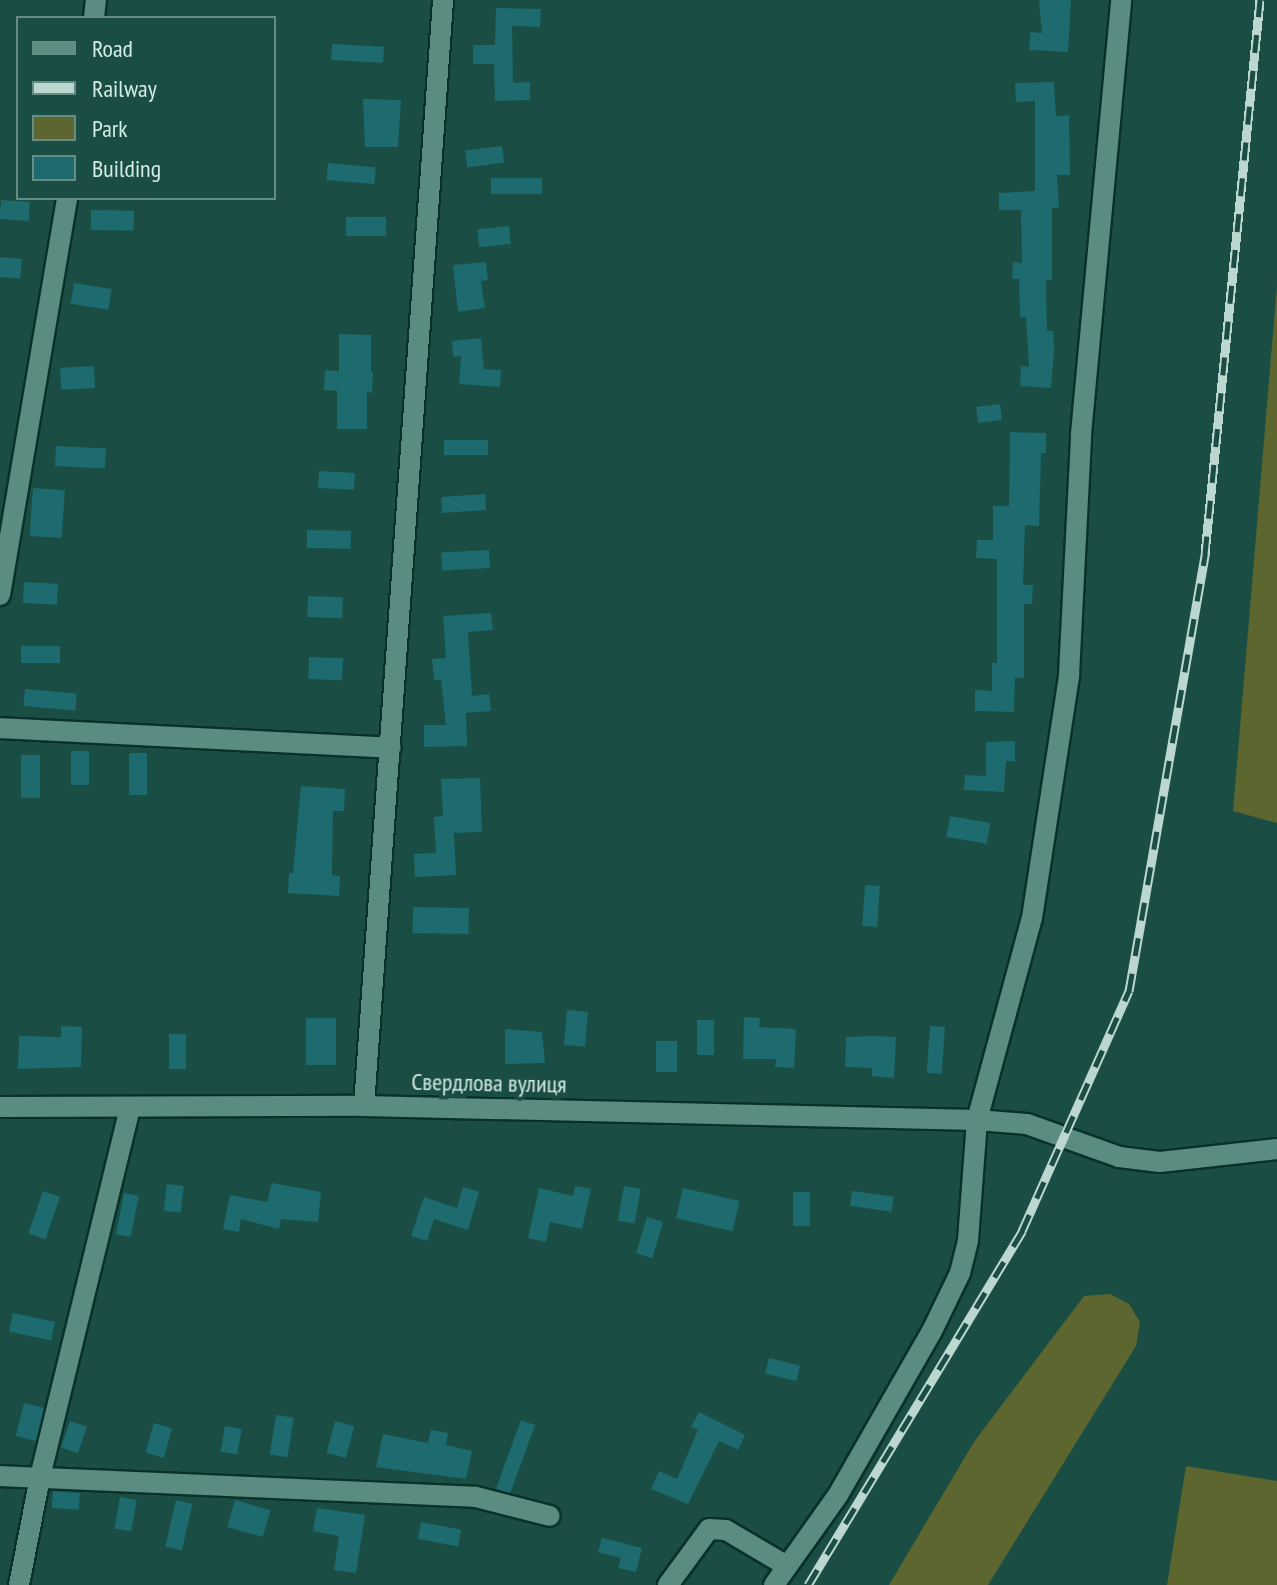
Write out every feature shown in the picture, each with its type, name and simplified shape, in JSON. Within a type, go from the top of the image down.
[{"type":"street","points":[[364,1106],[443,0]]},
{"type":"street","points":[[774,1585],[838,1495],[932,1331],[960,1273],[968,1240],[977,1120],[1032,918],[1069,675],[1081,434],[1121,0]]},
{"type":"street","points":[[0,595],[67,200]]},
{"type":"street","points":[[0,728],[390,748]]},
{"type":"street","name":"Свердлова вулиця","points":[[0,1107],[364,1106],[977,1120],[1027,1124],[1119,1157],[1160,1162],[1277,1149]]},
{"type":"street","points":[[19,1585],[40,1477],[130,1108]]},
{"type":"street","points":[[0,1476],[476,1497],[550,1516]]},
{"type":"street","points":[[668,1585],[709,1529],[726,1530],[787,1566]]},
{"type":"green space","points":[[1277,285],[1277,823],[1233,811]]},
{"type":"green space","points":[[1110,1294],[1129,1304],[1140,1322],[1136,1346],[988,1585],[889,1585],[974,1442],[1084,1296]]},
{"type":"green space","points":[[1186,1466],[1277,1481],[1277,1585],[1167,1585]]},
{"type":"building","points":[[1039,0],[1071,0],[1068,52],[1029,50],[1030,32],[1042,33]]},
{"type":"building","points":[[496,8],[541,9],[540,27],[512,26],[513,83],[530,82],[530,100],[495,101],[494,64],[473,64],[473,45],[495,45]]},
{"type":"building","points":[[332,44],[384,47],[383,63],[331,60]]},
{"type":"building","points":[[1054,82],[1056,116],[1069,115],[1070,175],[1057,175],[1059,208],[1052,208],[1052,280],[1046,280],[1047,331],[1053,331],[1054,351],[1051,388],[1020,386],[1021,366],[1029,367],[1026,317],[1020,317],[1019,279],[1012,279],[1013,262],[1022,263],[1021,210],[999,210],[999,193],[1035,191],[1035,101],[1016,102],[1015,83]]},
{"type":"building","points":[[363,99],[401,100],[398,147],[365,147]]},
{"type":"building","points":[[502,146],[504,163],[467,167],[465,151]]},
{"type":"building","points":[[328,163],[376,167],[374,184],[327,180]]},
{"type":"building","points":[[491,178],[542,178],[542,194],[491,194]]},
{"type":"building","points":[[1,200],[30,202],[29,221],[0,219]]},
{"type":"building","points":[[91,210],[134,211],[134,231],[91,230]]},
{"type":"building","points":[[346,217],[386,217],[386,236],[346,236]]},
{"type":"building","points":[[509,226],[511,244],[479,247],[477,229]]},
{"type":"building","points":[[0,257],[22,259],[20,279],[0,277]]},
{"type":"building","points":[[486,262],[488,280],[481,281],[485,308],[458,312],[453,265]]},
{"type":"building","points":[[74,283],[112,289],[108,310],[71,304]]},
{"type":"building","points":[[339,334],[371,335],[373,373],[372,393],[367,392],[367,429],[337,429],[337,391],[324,390],[325,370],[339,371]]},
{"type":"building","points":[[481,338],[484,369],[501,370],[500,387],[459,384],[461,356],[453,357],[452,341]]},
{"type":"building","points":[[94,366],[95,388],[61,390],[60,368]]},
{"type":"building","points":[[1000,404],[1002,420],[978,423],[976,407]]},
{"type":"building","points":[[1010,432],[1046,433],[1046,453],[1041,453],[1039,526],[1025,525],[1023,585],[1033,585],[1032,604],[1024,604],[1024,678],[1015,678],[1014,712],[975,711],[975,690],[992,691],[992,663],[997,663],[997,559],[976,558],[977,540],[993,540],[993,506],[1009,506]]},
{"type":"building","points":[[444,440],[488,440],[488,455],[444,455]]},
{"type":"building","points":[[56,446],[106,449],[105,469],[55,466]]},
{"type":"building","points":[[319,471],[355,473],[354,490],[318,488]]},
{"type":"building","points":[[33,488],[65,490],[62,538],[30,536]]},
{"type":"building","points":[[485,494],[486,510],[442,513],[441,497]]},
{"type":"building","points":[[307,530],[351,531],[351,549],[307,548]]},
{"type":"building","points":[[489,550],[490,568],[442,570],[441,553]]},
{"type":"building","points":[[24,582],[58,584],[57,605],[23,603]]},
{"type":"building","points":[[308,596],[343,597],[342,618],[307,617]]},
{"type":"building","points":[[491,613],[493,630],[468,632],[472,696],[489,694],[491,711],[466,713],[467,746],[424,747],[424,725],[446,725],[441,680],[434,680],[432,659],[446,658],[443,616]]},
{"type":"building","points":[[21,646],[60,646],[60,663],[21,663]]},
{"type":"building","points":[[309,657],[343,658],[342,680],[308,679]]},
{"type":"building","points":[[25,689],[77,694],[75,710],[24,706]]},
{"type":"building","points":[[1015,741],[1015,761],[1006,761],[1004,792],[964,790],[965,775],[986,776],[986,742]]},
{"type":"building","points":[[71,751],[89,751],[89,785],[71,785]]},
{"type":"building","points":[[129,753],[147,753],[147,795],[129,795]]},
{"type":"building","points":[[21,755],[40,755],[40,798],[21,798]]},
{"type":"building","points":[[480,778],[482,832],[454,833],[456,875],[415,877],[414,854],[436,853],[434,817],[443,816],[441,779]]},
{"type":"building","points":[[301,786],[345,789],[344,811],[333,811],[332,875],[340,876],[339,896],[288,893],[289,873],[293,873]]},
{"type":"building","points":[[950,816],[990,823],[987,844],[946,837]]},
{"type":"building","points":[[865,885],[880,886],[877,927],[862,926]]},
{"type":"building","points":[[413,907],[469,908],[469,934],[413,933]]},
{"type":"building","points":[[567,1010],[588,1012],[585,1047],[564,1045]]},
{"type":"building","points":[[744,1017],[760,1018],[759,1027],[796,1029],[794,1068],[775,1067],[776,1059],[743,1059]]},
{"type":"building","points":[[306,1018],[336,1018],[336,1065],[306,1065]]},
{"type":"building","points":[[697,1020],[714,1020],[714,1055],[697,1055]]},
{"type":"building","points":[[61,1026],[82,1027],[81,1067],[18,1069],[19,1036],[61,1037]]},
{"type":"building","points":[[930,1026],[945,1027],[942,1074],[927,1073]]},
{"type":"building","points":[[505,1029],[542,1032],[545,1063],[505,1064]]},
{"type":"building","points":[[169,1034],[186,1034],[186,1069],[169,1069]]},
{"type":"building","points":[[846,1037],[896,1037],[894,1078],[872,1076],[872,1068],[845,1067]]},
{"type":"building","points":[[656,1041],[677,1041],[677,1072],[656,1072]]},
{"type":"building","points":[[272,1183],[321,1192],[318,1222],[281,1219],[279,1229],[241,1219],[239,1232],[223,1229],[230,1195],[267,1202]]},
{"type":"building","points":[[167,1184],[184,1186],[181,1213],[164,1211]]},
{"type":"building","points":[[575,1186],[591,1189],[582,1229],[550,1222],[546,1242],[528,1238],[539,1188],[573,1196]]},
{"type":"building","points":[[624,1186],[641,1189],[635,1223],[618,1220]]},
{"type":"building","points":[[463,1187],[479,1192],[468,1230],[434,1219],[427,1241],[411,1236],[424,1197],[457,1208]]},
{"type":"building","points":[[683,1188],[740,1201],[733,1231],[676,1218]]},
{"type":"building","points":[[43,1191],[60,1197],[45,1239],[28,1234]]},
{"type":"building","points":[[852,1191],[894,1197],[892,1212],[850,1206]]},
{"type":"building","points":[[793,1192],[810,1192],[810,1226],[793,1226]]},
{"type":"building","points":[[124,1193],[139,1196],[131,1237],[116,1234]]},
{"type":"building","points":[[647,1217],[663,1222],[652,1258],[636,1253]]},
{"type":"building","points":[[13,1313],[55,1322],[51,1341],[9,1332]]},
{"type":"building","points":[[769,1358],[800,1366],[796,1381],[765,1374]]},
{"type":"building","points":[[24,1403],[44,1408],[36,1441],[16,1436]]},
{"type":"building","points":[[699,1412],[745,1435],[738,1450],[719,1441],[688,1504],[651,1489],[659,1471],[677,1479],[698,1430],[691,1427]]},
{"type":"building","points":[[276,1415],[294,1418],[288,1457],[270,1455]]},
{"type":"building","points":[[521,1420],[535,1425],[510,1494],[496,1489]]},
{"type":"building","points":[[70,1421],[87,1427],[78,1453],[61,1447]]},
{"type":"building","points":[[335,1421],[354,1426],[346,1458],[326,1453]]},
{"type":"building","points":[[154,1423],[172,1428],[164,1458],[145,1453]]},
{"type":"building","points":[[225,1426],[242,1429],[237,1455],[220,1452]]},
{"type":"building","points":[[431,1430],[448,1433],[446,1445],[472,1451],[466,1479],[376,1467],[383,1434],[428,1443]]},
{"type":"building","points":[[53,1491],[80,1493],[79,1510],[52,1508]]},
{"type":"building","points":[[120,1497],[137,1500],[131,1531],[114,1529]]},
{"type":"building","points":[[176,1500],[193,1504],[182,1551],[165,1547]]},
{"type":"building","points":[[235,1500],[271,1510],[263,1537],[227,1527]]},
{"type":"building","points":[[317,1508],[365,1515],[356,1573],[334,1570],[339,1536],[313,1531]]},
{"type":"building","points":[[421,1522],[461,1530],[458,1547],[418,1539]]},
{"type":"building","points":[[602,1538],[642,1548],[636,1572],[618,1568],[621,1558],[598,1552]]},
{"type":"railway","points":[[808,1585],[1022,1231],[1129,991],[1205,554],[1260,0]]}]
